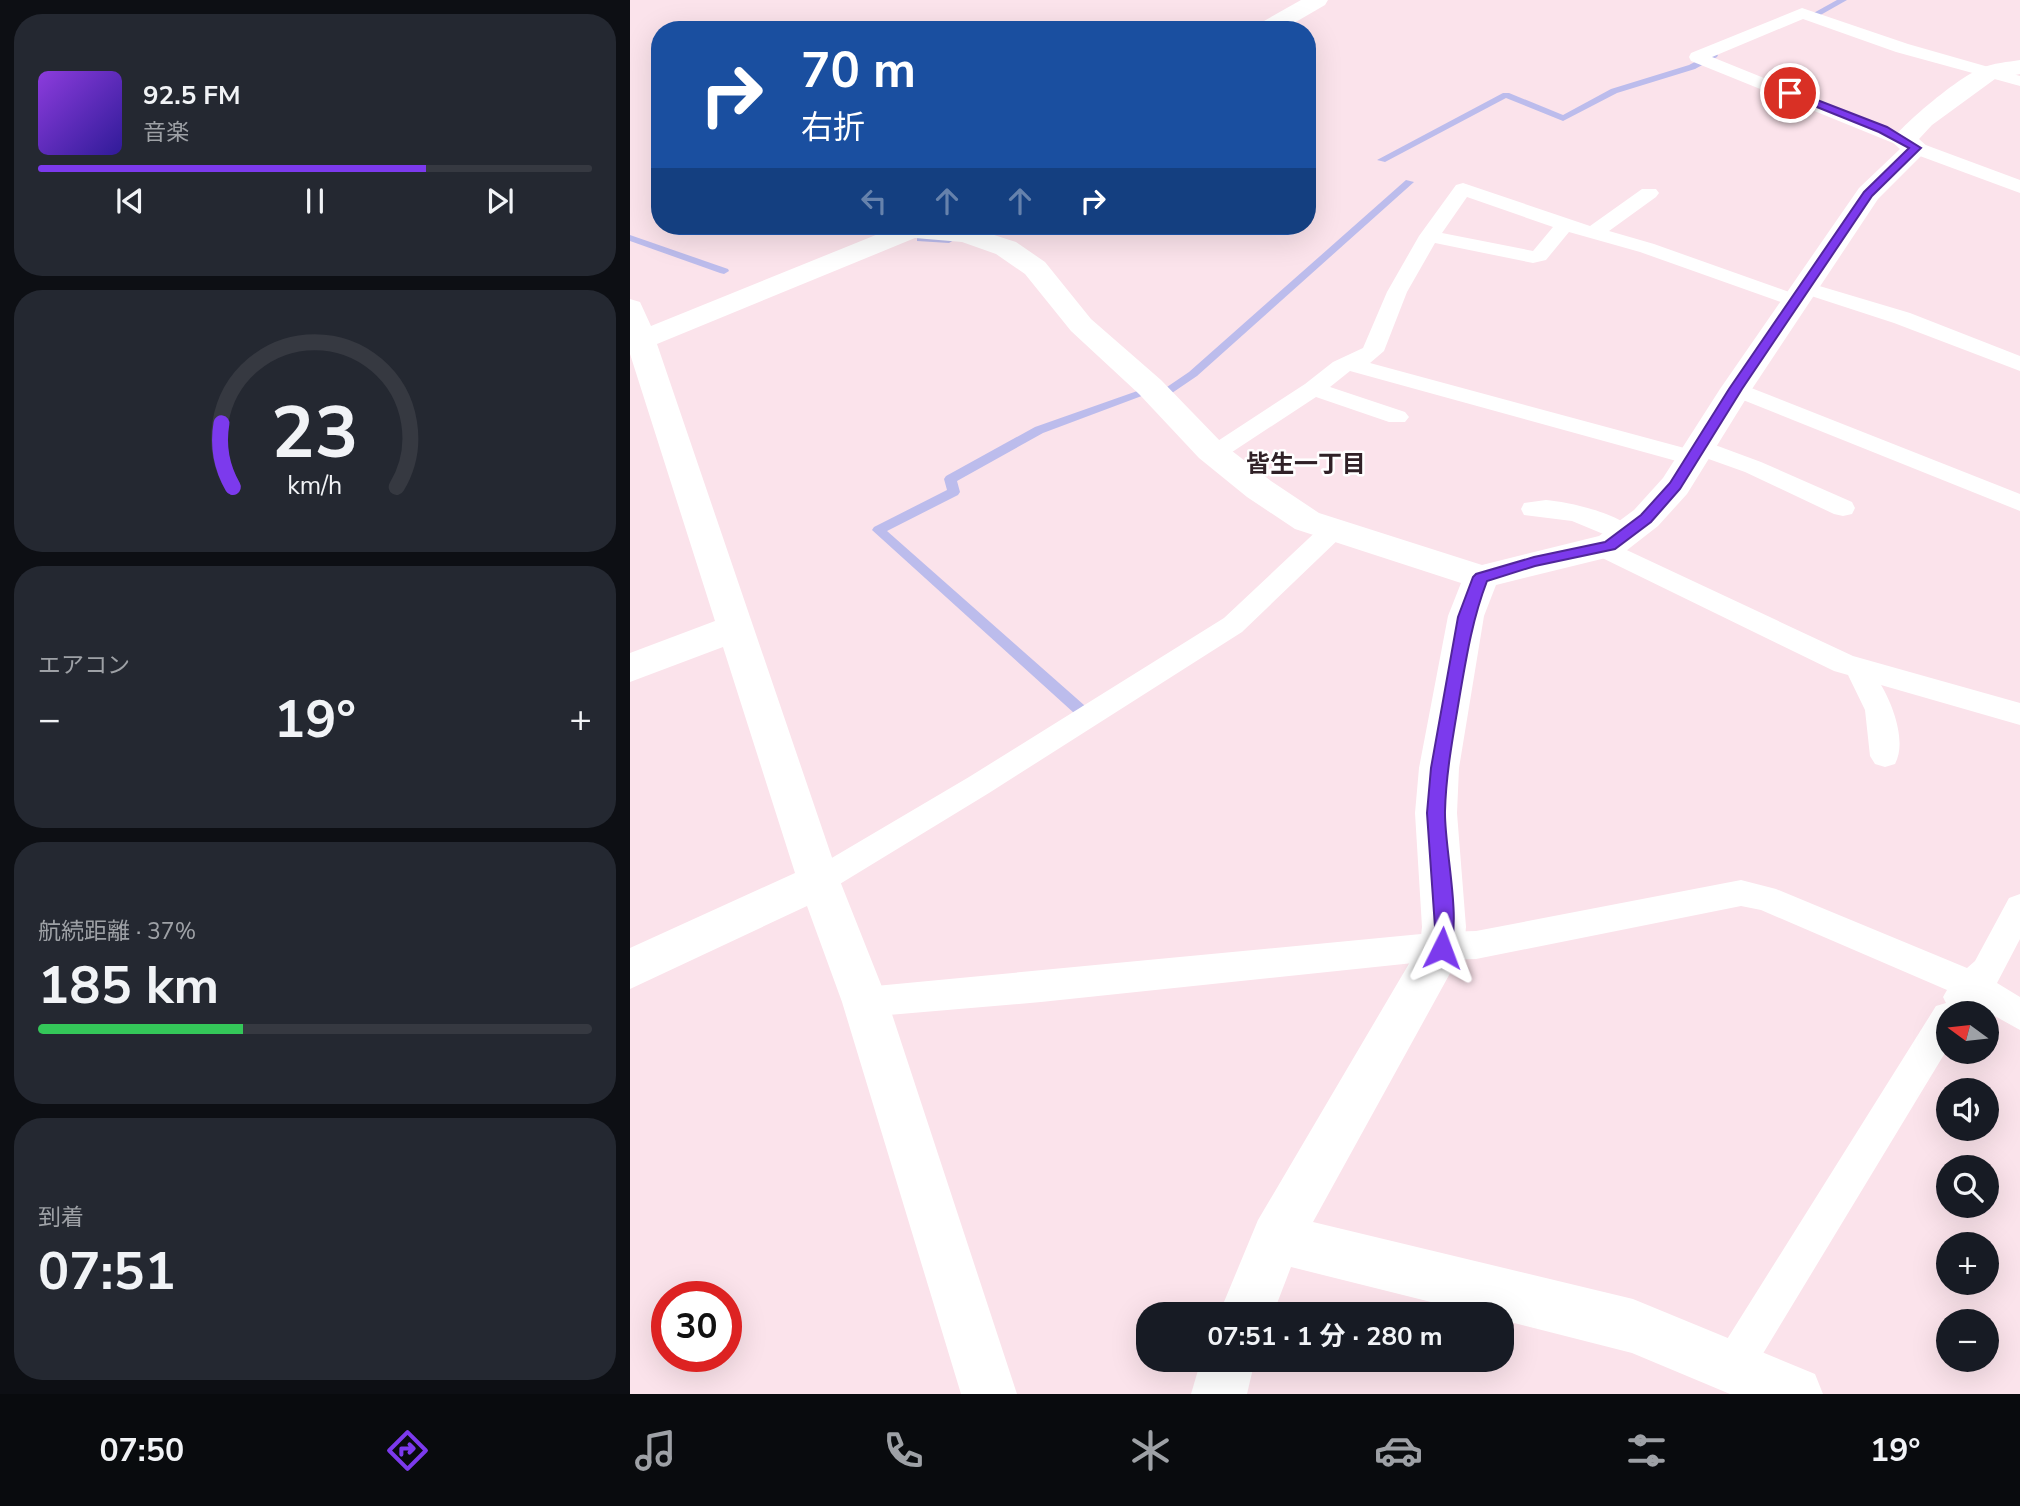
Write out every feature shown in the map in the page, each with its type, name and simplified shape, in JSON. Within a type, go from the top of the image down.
[{"type":"street","points":[[1281,21],[1317,0]]},
{"type":"street","points":[[969,235],[1006,248],[1035,268],[1080,325],[1150,387],[1215,453],[1259,489],[1298,514],[1333,530],[1481,577],[1613,541],[1646,519],[1675,486],[1826,254],[1868,194],[1910,144],[1923,120],[1988,73],[2020,67]]},
{"type":"street","points":[[897,235],[634,328],[737,627],[819,881],[865,1002],[989,1394]]},
{"type":"street","points":[[1251,1302],[1276,1238],[1442,946],[1444,927],[1436,813],[1439,768],[1466,617],[1481,577]]},
{"type":"street","points":[[630,668],[737,627]]},
{"type":"street","points":[[630,969],[819,881]]},
{"type":"street","points":[[1276,1238],[1633,1326],[1795,1394]]},
{"type":"street","points":[[1219,1394],[1225,1372]]},
{"type":"lane","points":[[2020,81],[1854,33],[1802,13],[1697,57],[2020,187]]},
{"type":"lane","points":[[1215,453],[1313,389],[1341,367],[1373,351],[1397,292],[1429,236],[1463,189],[1593,233],[1801,295],[1902,318],[2020,365]]},
{"type":"lane","points":[[1593,233],[1649,193]]},
{"type":"lane","points":[[1429,236],[1533,257],[1539,256],[1565,224]]},
{"type":"lane","points":[[1348,364],[1753,467],[1843,508]]},
{"type":"lane","points":[[1313,389],[1397,417]]},
{"type":"lane","points":[[1736,389],[2020,503]]},
{"type":"lane","points":[[1533,509],[1562,509],[1606,524],[1613,541],[1858,668],[2020,715]]},
{"type":"lane","points":[[819,881],[979,785],[1233,625],[1333,530]]},
{"type":"lane","points":[[1858,668],[1876,698],[1884,721],[1885,756]]},
{"type":"lane","points":[[865,1002],[1442,946],[1476,945],[1741,892],[1765,898],[1971,985],[2020,1015]]},
{"type":"lane","points":[[1959,1001],[1971,985],[1987,971],[2020,907]]},
{"type":"lane","points":[[1733,1366],[1936,1036]]},
{"type":"waterway","points":[[1814,15],[1843,0]]},
{"type":"waterway","points":[[1382,160],[1506,95],[1563,118],[1614,91],[1692,67],[1714,55]]},
{"type":"waterway","points":[[1168,391],[1193,374],[1409,182]]},
{"type":"waterway","points":[[630,238],[724,271]]},
{"type":"waterway","points":[[921,239],[949,240]]},
{"type":"waterway","points":[[1079,709],[878,530],[954,492],[950,479],[1039,430],[1143,392]]},
{"type":"district","name":"皆生一丁目","points":[[1306,464]]},
{"type":"route","points":[[1442,948],[1444,927],[1436,813],[1439,768],[1466,617],[1481,577],[1534,562],[1610,546],[1646,519],[1675,486],[1691,457],[1868,194],[1916,148],[1883,130],[1790,93]]}]
